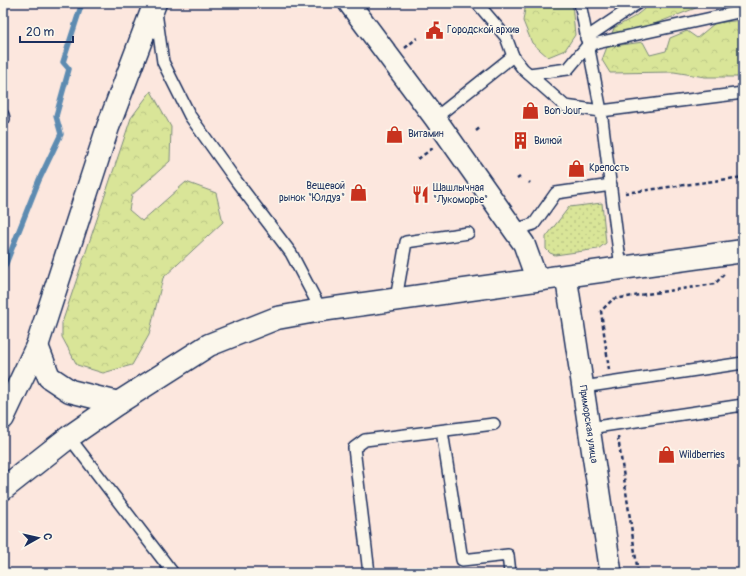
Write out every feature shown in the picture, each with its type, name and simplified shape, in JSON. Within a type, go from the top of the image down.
[{"type":"main road","points":[[3,418],[37,346],[108,127],[155,4]]},
{"type":"main road","points":[[3,489],[69,437],[118,403],[209,345],[277,318],[321,310],[743,251]]},
{"type":"main road","points":[[37,346],[49,377],[70,391],[118,403]]},
{"type":"street","points":[[349,3],[435,118],[524,244],[537,280]]},
{"type":"street","name":"Приморская улица","points":[[566,276],[611,573]]},
{"type":"lane","points":[[477,3],[506,37],[513,56],[523,69],[565,106],[601,111],[743,93]]},
{"type":"lane","points":[[580,3],[601,111],[621,268]]},
{"type":"lane","points":[[528,74],[568,69],[587,42],[638,3]]},
{"type":"lane","points":[[155,4],[163,62],[190,116],[237,182],[291,253],[321,310]]},
{"type":"lane","points":[[587,42],[743,11]]},
{"type":"lane","points":[[435,118],[513,56]]},
{"type":"lane","points":[[514,230],[534,224],[556,193],[611,190]]},
{"type":"lane","points":[[396,300],[406,242],[468,233]]},
{"type":"lane","points":[[582,387],[743,363]]},
{"type":"lane","points":[[589,428],[743,405]]},
{"type":"lane","points":[[369,573],[354,448],[365,440],[494,424]]},
{"type":"lane","points":[[442,431],[462,560],[508,555],[510,573]]},
{"type":"lane","points":[[69,437],[173,573]]},
{"type":"path","points":[[401,52],[417,38]]},
{"type":"path","points":[[476,131],[480,127]]},
{"type":"path","points":[[517,179],[520,176]]},
{"type":"path","points":[[611,190],[743,177]]},
{"type":"path","points":[[611,383],[601,310],[613,299],[715,284],[727,272]]},
{"type":"path","points":[[616,424],[638,573]]},
{"type":"green space","points":[[526,3],[572,3],[575,35],[565,50],[548,57],[532,43],[523,21]]},
{"type":"green space","points":[[652,3],[727,3],[728,8],[701,6],[657,23],[610,38],[614,28],[634,17]]},
{"type":"green space","points":[[743,20],[743,77],[705,77],[674,72],[610,73],[602,60],[607,47],[643,42],[650,55],[666,51],[670,38],[687,31],[697,38],[715,23]]},
{"type":"green space","points":[[151,91],[171,127],[170,161],[132,195],[129,210],[142,221],[186,182],[216,193],[223,222],[163,278],[149,335],[132,365],[103,373],[77,365],[62,337],[62,323],[131,118]]},
{"type":"green space","points":[[602,203],[606,243],[598,249],[555,255],[546,249],[546,237],[569,207]]},
{"type":"waterway","points":[[3,271],[39,180],[61,134],[56,116],[69,69],[63,62],[82,3]]},
{"type":"place","name":"Городской архив","points":[[434,30]]},
{"type":"place","name":"Bon Jour","points":[[531,111]]},
{"type":"place","name":"Витамин","points":[[395,134]]},
{"type":"place","name":"Вилюй","points":[[521,141]]},
{"type":"place","name":"Крепость","points":[[576,168]]},
{"type":"place","name":"Вещевой рынок \"Юлдуз\"","points":[[358,192]]},
{"type":"place","name":"Шашлычная \"Лукоморье\"","points":[[420,194]]},
{"type":"place","name":"Wildberries","points":[[666,455]]}]
